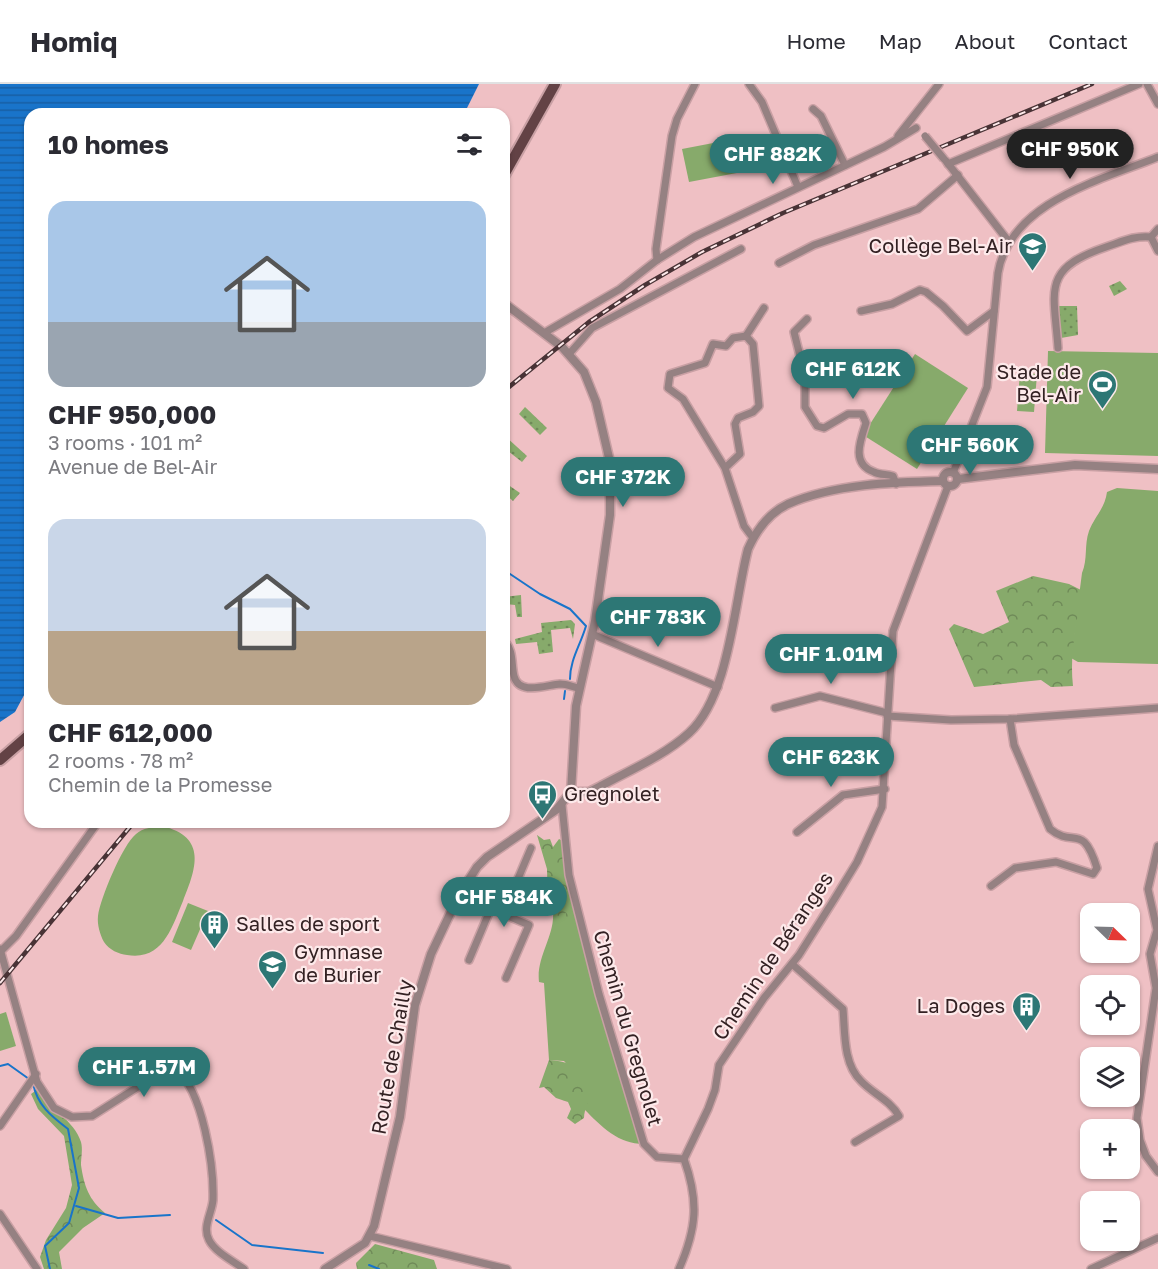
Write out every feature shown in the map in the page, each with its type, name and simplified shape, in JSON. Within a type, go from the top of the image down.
[{"type":"main road","points":[[510,164],[555,84]]},
{"type":"main road","points":[[0,760],[24,739]]},
{"type":"street","points":[[657,260],[656,249],[672,136],[677,119],[695,84]]},
{"type":"street","points":[[749,84],[762,102],[798,188]]},
{"type":"street","points":[[889,144],[939,84]]},
{"type":"street","points":[[946,162],[1139,84]]},
{"type":"street","points":[[1147,84],[1158,104]]},
{"type":"street","points":[[813,109],[821,116],[845,165]]},
{"type":"street","points":[[913,116],[916,128],[958,176],[1009,242]]},
{"type":"street","points":[[544,333],[620,289],[657,260],[702,233],[889,144],[916,128]]},
{"type":"street","points":[[955,476],[987,387],[1001,257],[1009,242],[1036,214],[1063,197],[1158,157]]},
{"type":"street","points":[[779,263],[814,245],[918,209],[958,176]]},
{"type":"street","points":[[1151,237],[1158,229]]},
{"type":"street","points":[[1058,348],[1052,299],[1061,272],[1084,255],[1141,236],[1151,237]]},
{"type":"street","points":[[1151,237],[1158,251]]},
{"type":"street","points":[[569,354],[592,328],[741,249]]},
{"type":"street","points":[[861,311],[892,304],[920,290],[943,306],[967,331],[994,311]]},
{"type":"street","name":"Route de Chailly","points":[[370,1236],[400,1117],[418,994],[431,954],[459,895],[477,867],[487,857],[562,805],[571,792],[574,771],[574,717],[592,634],[610,515],[610,462],[594,393],[584,372],[569,354],[510,308]]},
{"type":"street","points":[[753,538],[744,526],[725,468],[683,399],[668,388],[668,380],[670,374],[678,370],[705,363],[713,344],[726,346],[733,338],[746,336],[764,308]]},
{"type":"street","points":[[807,319],[794,332],[804,376],[805,407],[817,426],[824,428],[848,414],[862,414],[866,423],[858,456],[863,466],[873,472],[892,476],[896,484]]},
{"type":"street","points":[[725,468],[740,454],[735,424],[738,418],[753,412],[759,406],[753,344],[746,336]]},
{"type":"street","points":[[571,792],[589,792],[679,741],[706,713],[718,687],[745,563],[753,538],[763,524],[787,505],[826,493],[896,484],[945,483],[947,473],[955,476],[1075,465],[1158,469]]},
{"type":"street","name":"Chemin de Béranges","points":[[684,1159],[708,1109],[715,1090],[719,1065],[765,998],[792,964],[857,862],[882,807],[885,789],[893,631],[945,483]]},
{"type":"street","points":[[592,634],[718,687]]},
{"type":"street","points":[[510,648],[515,679],[521,686],[528,688],[561,684],[579,688]]},
{"type":"street","points":[[775,708],[820,696],[887,714],[951,720],[1010,719],[1158,708]]},
{"type":"street","points":[[991,886],[1015,868],[1026,866],[1056,862],[1093,874],[1097,868],[1089,846],[1083,841],[1056,834],[1050,829],[1014,745],[1010,719]]},
{"type":"street","points":[[797,832],[843,795],[885,789]]},
{"type":"street","name":"Chemin du Gregnolet","points":[[562,805],[569,875],[599,993],[644,1144],[657,1157],[684,1159]]},
{"type":"street","points":[[94,828],[16,936],[0,950],[34,1077],[54,1108],[72,1117],[81,1117],[92,1116],[117,1102],[166,1069],[171,1068],[180,1073],[194,1099],[210,1154],[213,1200],[206,1227],[207,1237],[212,1245],[244,1269]]},
{"type":"street","points":[[1158,846],[1148,889],[1157,930],[1150,954],[1156,988],[1137,1118],[1143,1148],[1158,1173]]},
{"type":"street","points":[[503,914],[531,848]]},
{"type":"street","points":[[459,895],[529,925],[506,978]]},
{"type":"street","points":[[469,960],[491,908]]},
{"type":"street","points":[[792,964],[843,1009],[848,1060],[860,1081],[877,1093],[899,1116],[855,1142]]},
{"type":"street","points":[[0,1126],[34,1077]]},
{"type":"street","points":[[679,1269],[697,1212],[693,1188],[684,1159]]},
{"type":"street","points":[[0,1214],[37,1269]]},
{"type":"street","points":[[325,1269],[359,1248],[370,1236],[507,1269]]},
{"type":"street","points":[[1091,1269],[1158,1238]]},
{"type":"green space","points":[[734,139],[742,172],[689,182],[682,149]]},
{"type":"green space","points":[[1120,281],[1127,289],[1114,296],[1109,286]]},
{"type":"green space","points":[[1054,306],[1077,306],[1078,335],[1061,338]]},
{"type":"green space","name":"Stade de Bel-Air","points":[[1048,351],[1158,353],[1158,456],[1045,453]]},
{"type":"green space","points":[[915,354],[968,388],[917,469],[863,435]]},
{"type":"green space","points":[[1020,372],[1037,374],[1034,412],[1017,411]]},
{"type":"green space","points":[[525,407],[547,428],[540,435],[519,414]]},
{"type":"green space","points":[[510,440],[527,456],[522,462],[510,453]]},
{"type":"green space","points":[[510,486],[520,493],[513,501],[510,498]]},
{"type":"green space","points":[[1117,488],[1158,491],[1158,664],[1078,662],[1071,658],[1088,536],[1107,492]]},
{"type":"green space","points":[[1033,576],[1069,584],[1081,590],[1073,649],[1073,686],[1051,687],[1041,680],[974,687],[949,629],[954,624],[983,634],[1009,622],[996,591]]},
{"type":"green space","points":[[521,595],[522,617],[517,617],[515,605],[510,605],[510,596]]},
{"type":"green space","points":[[571,620],[575,624],[573,639],[570,628],[551,630],[553,652],[539,654],[537,642],[516,644],[515,639],[542,632],[541,623]]},
{"type":"green space","points":[[168,828],[177,831],[187,838],[192,846],[195,856],[194,866],[183,901],[164,940],[149,953],[127,955],[106,945],[100,933],[98,916],[103,897],[119,860],[131,840],[142,830]]},
{"type":"green space","points":[[537,835],[544,840],[550,839],[553,847],[559,839],[563,841],[578,922],[566,920],[566,913],[558,916],[548,907],[547,869]]},
{"type":"green space","points":[[188,903],[208,911],[191,950],[172,942]]},
{"type":"green space","points":[[553,912],[567,913],[578,922],[644,1144],[618,1138],[597,1122],[584,1109],[590,1090],[564,1061],[549,1060],[544,983],[539,982],[539,973],[551,930]]},
{"type":"green space","points":[[6,1012],[16,1046],[0,1051],[0,1014]]},
{"type":"green space","points":[[549,1060],[576,1067],[588,1082],[590,1092],[584,1118],[575,1124],[567,1118],[571,1109],[568,1102],[556,1098],[544,1087],[539,1088]]},
{"type":"green space","points":[[38,1089],[78,1134],[82,1145],[81,1165],[86,1186],[91,1198],[105,1213],[83,1228],[59,1252],[62,1269],[44,1269],[40,1257],[46,1240],[66,1208],[72,1185],[64,1136],[38,1109],[31,1094]]},
{"type":"green space","points":[[375,1244],[434,1260],[437,1269],[357,1269],[356,1263]]},
{"type":"water","points":[[0,84],[479,84],[467,108],[24,108],[24,695],[15,712],[0,722]]},
{"type":"waterway","points":[[510,574],[540,594],[570,609],[586,626],[573,659],[570,679]]},
{"type":"waterway","points":[[564,699],[565,691]]},
{"type":"waterway","points":[[0,1066],[8,1064],[29,1079]]},
{"type":"waterway","points":[[33,1083],[41,1104],[68,1129],[79,1188],[69,1223],[45,1246],[50,1269]]},
{"type":"waterway","points":[[76,1206],[118,1218],[170,1215]]},
{"type":"waterway","points":[[216,1220],[252,1245],[323,1253]]},
{"type":"waterway","points":[[369,1265],[379,1269]]},
{"type":"railway","points":[[510,386],[589,322],[645,285],[702,252],[783,213],[1092,84]]},
{"type":"railway","points":[[0,983],[129,828]]},
{"type":"place","name":"Collège Bel-Air","points":[[1033,272]]},
{"type":"place","name":"Stade de Bel-Air","points":[[1102,410]]},
{"type":"place","name":"Gregnolet","points":[[543,820]]},
{"type":"place","name":"Salles de sport","points":[[215,950]]},
{"type":"place","name":"Gymnase de Burier","points":[[273,990]]},
{"type":"place","name":"La Doges","points":[[1026,1032]]}]
